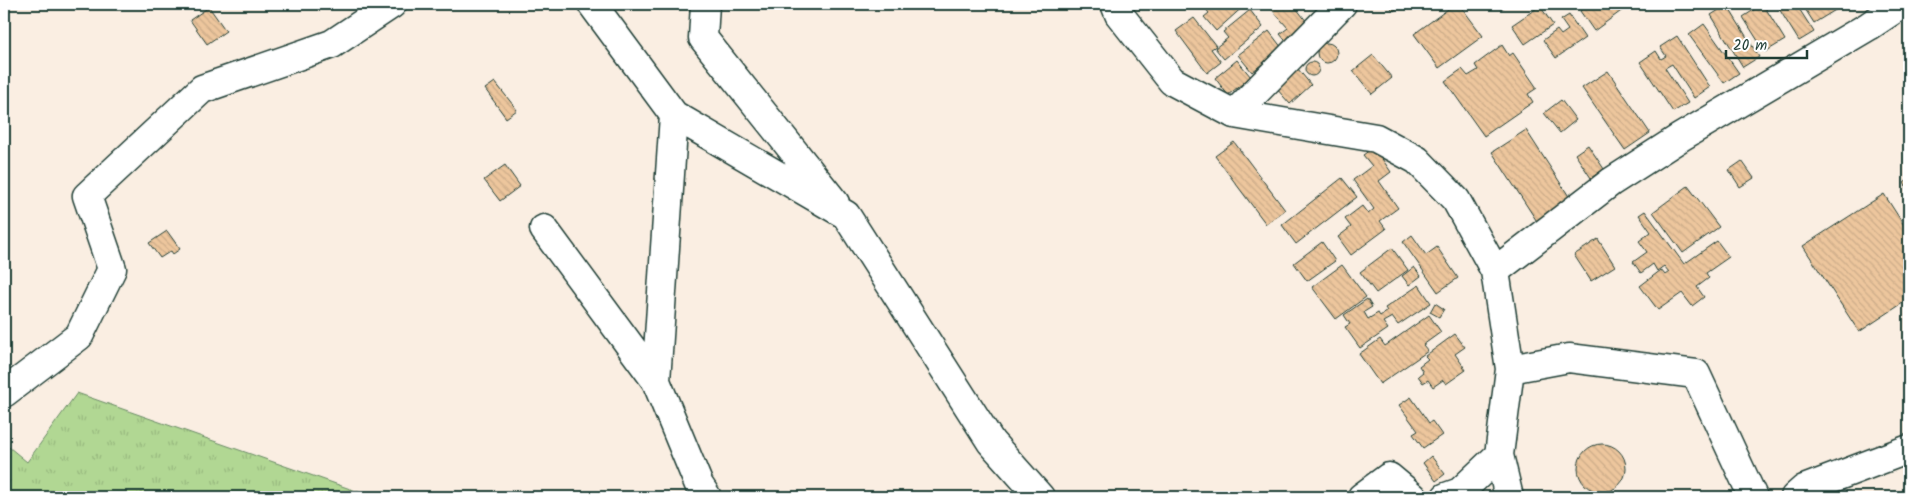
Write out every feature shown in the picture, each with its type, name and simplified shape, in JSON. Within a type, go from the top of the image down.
[{"type":"lane","points":[[4,393],[79,336],[112,269],[87,196],[202,89],[332,44],[392,4]]},
{"type":"lane","points":[[592,4],[674,114],[846,216]]},
{"type":"lane","points":[[705,4],[703,38],[846,216],[991,442],[1040,497]]},
{"type":"lane","points":[[1115,4],[1119,14],[1172,81],[1234,114],[1376,138],[1417,160],[1456,200],[1495,271],[1510,369],[1499,455],[1508,497]]},
{"type":"lane","points":[[1234,114],[1342,4]]},
{"type":"lane","points":[[1495,271],[1611,182],[1681,137],[1869,26],[1902,4]]},
{"type":"lane","points":[[656,381],[674,114]]},
{"type":"lane","points":[[544,229],[656,381],[699,485],[707,497]]},
{"type":"lane","points":[[1510,369],[1569,358],[1696,374],[1753,497]]},
{"type":"lane","points":[[1795,497],[1804,489],[1909,449]]},
{"type":"lane","points":[[1446,497],[1460,492],[1499,455]]},
{"type":"lane","points":[[1362,497],[1389,478],[1413,497]]},
{"type":"green space","points":[[77,393],[373,497],[4,497],[4,443],[27,462]]},
{"type":"building","points":[[1148,4],[1159,4],[1152,9]]},
{"type":"building","points":[[1210,4],[1246,4],[1216,31],[1204,17],[1209,13],[1205,8]]},
{"type":"building","points":[[1267,4],[1293,4],[1307,22],[1294,33],[1298,37],[1289,45],[1280,34],[1288,28]]},
{"type":"building","points":[[1387,4],[1402,4],[1394,11]]},
{"type":"building","points":[[1455,4],[1459,4],[1483,36],[1439,68],[1414,34]]},
{"type":"building","points":[[1498,4],[1508,4],[1501,9]]},
{"type":"building","points":[[1589,4],[1609,4],[1611,7],[1616,4],[1627,4],[1628,6],[1594,31],[1580,11]]},
{"type":"building","points":[[1763,4],[1785,40],[1765,52],[1743,17]]},
{"type":"building","points":[[1776,4],[1796,4],[1814,32],[1799,41]]},
{"type":"building","points":[[1802,4],[1834,4],[1837,9],[1814,23]]},
{"type":"building","points":[[1836,4],[1847,4],[1839,9]]},
{"type":"building","points":[[1727,5],[1759,57],[1743,67],[1711,15]]},
{"type":"building","points":[[1540,6],[1553,25],[1525,44],[1512,25]]},
{"type":"building","points":[[209,7],[226,31],[207,44],[190,20]]},
{"type":"building","points":[[1250,10],[1263,27],[1224,59],[1215,48],[1228,38],[1223,32]]},
{"type":"building","points":[[1569,15],[1585,38],[1556,58],[1543,40],[1557,30],[1561,35],[1568,30],[1561,20]]},
{"type":"building","points":[[1194,18],[1216,46],[1211,49],[1221,62],[1207,73],[1176,31]]},
{"type":"building","points":[[1704,24],[1739,73],[1724,83],[1689,35]]},
{"type":"building","points":[[1269,31],[1282,48],[1252,72],[1238,55]]},
{"type":"building","points":[[1677,36],[1710,87],[1694,98],[1672,64],[1665,68],[1688,103],[1673,112],[1640,62],[1656,51],[1661,59],[1666,56],[1660,47]]},
{"type":"building","points":[[1327,43],[1334,46],[1337,53],[1334,60],[1327,63],[1320,60],[1317,53],[1320,46]]},
{"type":"building","points":[[1502,45],[1509,56],[1513,53],[1537,88],[1528,94],[1533,102],[1484,136],[1445,81],[1462,69],[1468,76],[1478,70],[1475,65]]},
{"type":"building","points":[[1373,55],[1392,78],[1372,94],[1353,71]]},
{"type":"building","points":[[1237,60],[1251,77],[1228,95],[1215,78]]},
{"type":"building","points":[[1312,62],[1317,64],[1319,69],[1317,74],[1312,76],[1307,74],[1305,69],[1307,64]]},
{"type":"building","points":[[1298,69],[1311,85],[1290,104],[1276,88]]},
{"type":"building","points":[[1608,71],[1650,133],[1625,150],[1582,88]]},
{"type":"building","points":[[495,82],[517,110],[506,118],[485,89]]},
{"type":"building","points":[[1561,100],[1576,120],[1560,133],[1544,113]]},
{"type":"building","points":[[1526,130],[1572,201],[1538,223],[1492,152]]},
{"type":"building","points":[[1234,142],[1285,210],[1266,224],[1215,156]]},
{"type":"building","points":[[1588,145],[1604,169],[1591,178],[1575,154]]},
{"type":"building","points":[[1374,147],[1391,172],[1379,181],[1398,208],[1380,221],[1386,229],[1351,255],[1338,237],[1351,227],[1345,219],[1362,206],[1368,214],[1374,209],[1353,180],[1372,166],[1363,155]]},
{"type":"building","points":[[1742,161],[1754,178],[1740,187],[1729,170]]},
{"type":"building","points":[[505,165],[520,186],[500,201],[484,180]]},
{"type":"building","points":[[1342,178],[1357,197],[1296,244],[1282,225]]},
{"type":"building","points":[[1909,179],[1909,191],[1904,183]]},
{"type":"building","points":[[1688,186],[1719,227],[1683,253],[1653,212]]},
{"type":"building","points":[[1884,194],[1909,233],[1909,299],[1859,332],[1803,246]]},
{"type":"building","points":[[1645,211],[1684,264],[1717,241],[1729,257],[1706,273],[1709,278],[1697,287],[1704,297],[1692,306],[1682,293],[1658,310],[1640,286],[1661,270],[1665,275],[1669,272],[1664,266],[1657,271],[1653,264],[1641,273],[1633,262],[1647,252],[1639,241],[1651,232],[1639,215]]},
{"type":"building","points":[[167,231],[180,249],[173,254],[171,251],[160,258],[149,243]]},
{"type":"building","points":[[1412,235],[1426,255],[1437,247],[1458,278],[1438,292],[1403,242]]},
{"type":"building","points":[[1598,239],[1615,266],[1591,281],[1574,255]]},
{"type":"building","points":[[1322,242],[1335,261],[1307,281],[1294,263]]},
{"type":"building","points":[[1392,248],[1408,270],[1376,293],[1360,272]]},
{"type":"building","points":[[1342,265],[1366,297],[1336,319],[1312,287]]},
{"type":"building","points":[[1414,267],[1421,276],[1409,285],[1402,276]]},
{"type":"building","points":[[1419,285],[1431,303],[1398,325],[1392,317],[1383,322],[1388,329],[1360,348],[1345,327],[1350,324],[1344,315],[1367,299],[1372,307],[1364,312],[1368,319],[1378,313],[1380,316],[1387,311],[1385,308]]},
{"type":"building","points":[[1435,303],[1444,309],[1439,317],[1430,312]]},
{"type":"building","points":[[1429,315],[1441,332],[1423,345],[1428,351],[1380,384],[1359,354],[1380,339],[1385,346]]},
{"type":"building","points":[[1455,334],[1465,347],[1455,354],[1466,370],[1446,384],[1443,380],[1433,387],[1428,380],[1423,383],[1418,376],[1423,372],[1419,366],[1428,359],[1425,356]]},
{"type":"building","points":[[1411,397],[1429,423],[1432,421],[1442,435],[1423,448],[1413,434],[1418,431],[1399,405]]},
{"type":"building","points":[[1602,444],[1611,446],[1619,451],[1624,459],[1626,468],[1624,477],[1619,485],[1611,490],[1602,492],[1593,490],[1585,485],[1580,477],[1578,468],[1580,459],[1585,451],[1593,446]]},
{"type":"building","points":[[1431,456],[1445,474],[1436,481],[1423,463]]}]
